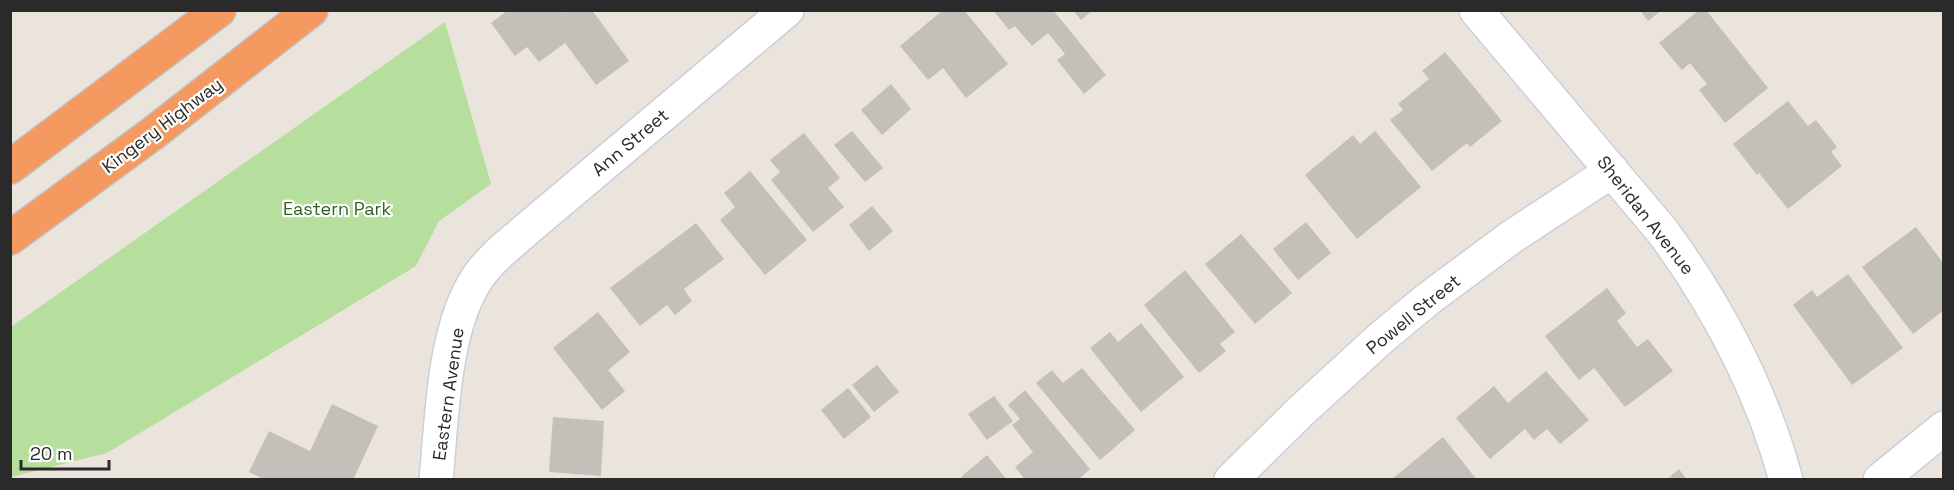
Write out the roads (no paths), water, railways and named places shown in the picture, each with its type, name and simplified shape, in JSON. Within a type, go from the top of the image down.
[{"type":"highway","points":[[10,167],[219,10]]},
{"type":"highway","name":"Kingery Highway","points":[[10,238],[152,134],[311,10]]},
{"type":"street","name":"Ann Street","points":[[477,278],[497,255],[520,235],[787,10]]},
{"type":"street","name":"Sheridan Avenue","points":[[1476,10],[1663,231],[1683,258],[1729,334],[1764,412],[1786,480]]},
{"type":"street","name":"Powell Street","points":[[1231,480],[1381,338],[1428,299],[1510,238],[1612,171]]},
{"type":"street","name":"Eastern Avenue","points":[[436,480],[452,340],[461,311],[477,278]]},
{"type":"street","points":[[1880,480],[1944,428]]},
{"type":"park label","name":"Eastern Park","points":[[337,208]]}]
